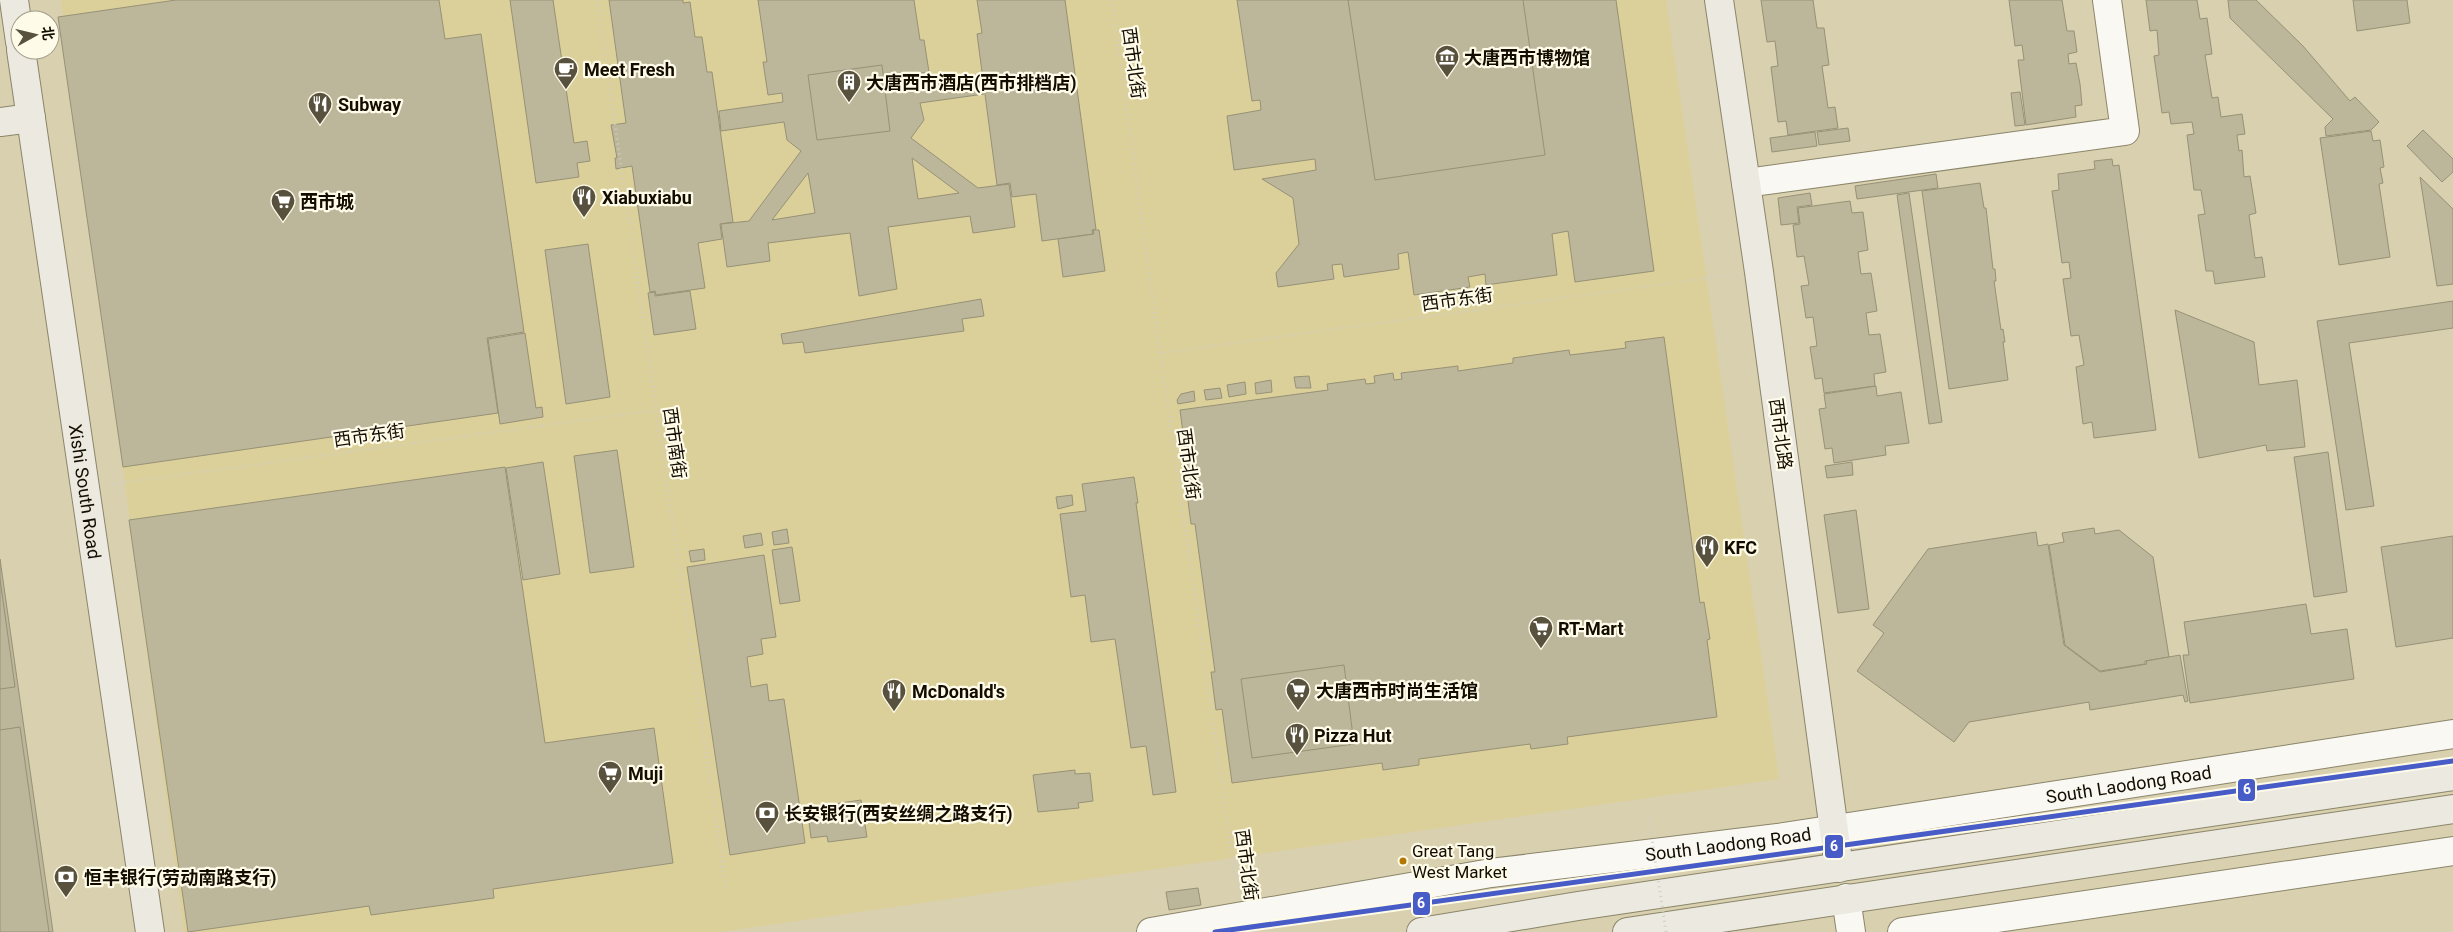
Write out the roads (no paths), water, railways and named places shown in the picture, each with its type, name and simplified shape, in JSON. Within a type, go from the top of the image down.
[{"type":"main road","name":"西市北路","points":[[1719,0],[1759,272],[1839,868]]},
{"type":"main road","name":"Xishi South Road","points":[[22,60],[150,932]]},
{"type":"main road","points":[[0,122],[31,118]]},
{"type":"main road","points":[[1422,932],[2453,776]]},
{"type":"main road","points":[[1627,932],[2453,809]]},
{"type":"street","points":[[1746,183],[2125,131],[2107,0]]},
{"type":"street","name":"South Laodong Road","points":[[1151,932],[1491,873],[1834,829],[2453,734]]},
{"type":"street","points":[[1902,932],[2453,851]]},
{"type":"street","points":[[1846,898],[1851,932]]},
{"type":"place","name":"大唐西市博物馆","points":[[1447,78]]},
{"type":"place","name":"Meet Fresh","points":[[566,90]]},
{"type":"place","name":"大唐西市酒店(西市排档店)","points":[[849,103]]},
{"type":"place","name":"Subway","points":[[320,125]]},
{"type":"place","name":"Xiabuxiabu","points":[[584,218]]},
{"type":"place","name":"西市城","points":[[283,222]]},
{"type":"place","name":"KFC","points":[[1707,568]]},
{"type":"place","name":"RT-Mart","points":[[1541,649]]},
{"type":"place","name":"大唐西市时尚生活馆","points":[[1298,711]]},
{"type":"place","name":"McDonald's","points":[[894,712]]},
{"type":"place","name":"Pizza Hut","points":[[1297,756]]},
{"type":"place","name":"Muji","points":[[610,794]]},
{"type":"place","name":"长安银行(西安丝绸之路支行)","points":[[767,834]]},
{"type":"place","name":"Great Tang West Market","points":[[1403,861]]},
{"type":"place","name":"恒丰银行(劳动南路支行)","points":[[66,898]]}]
